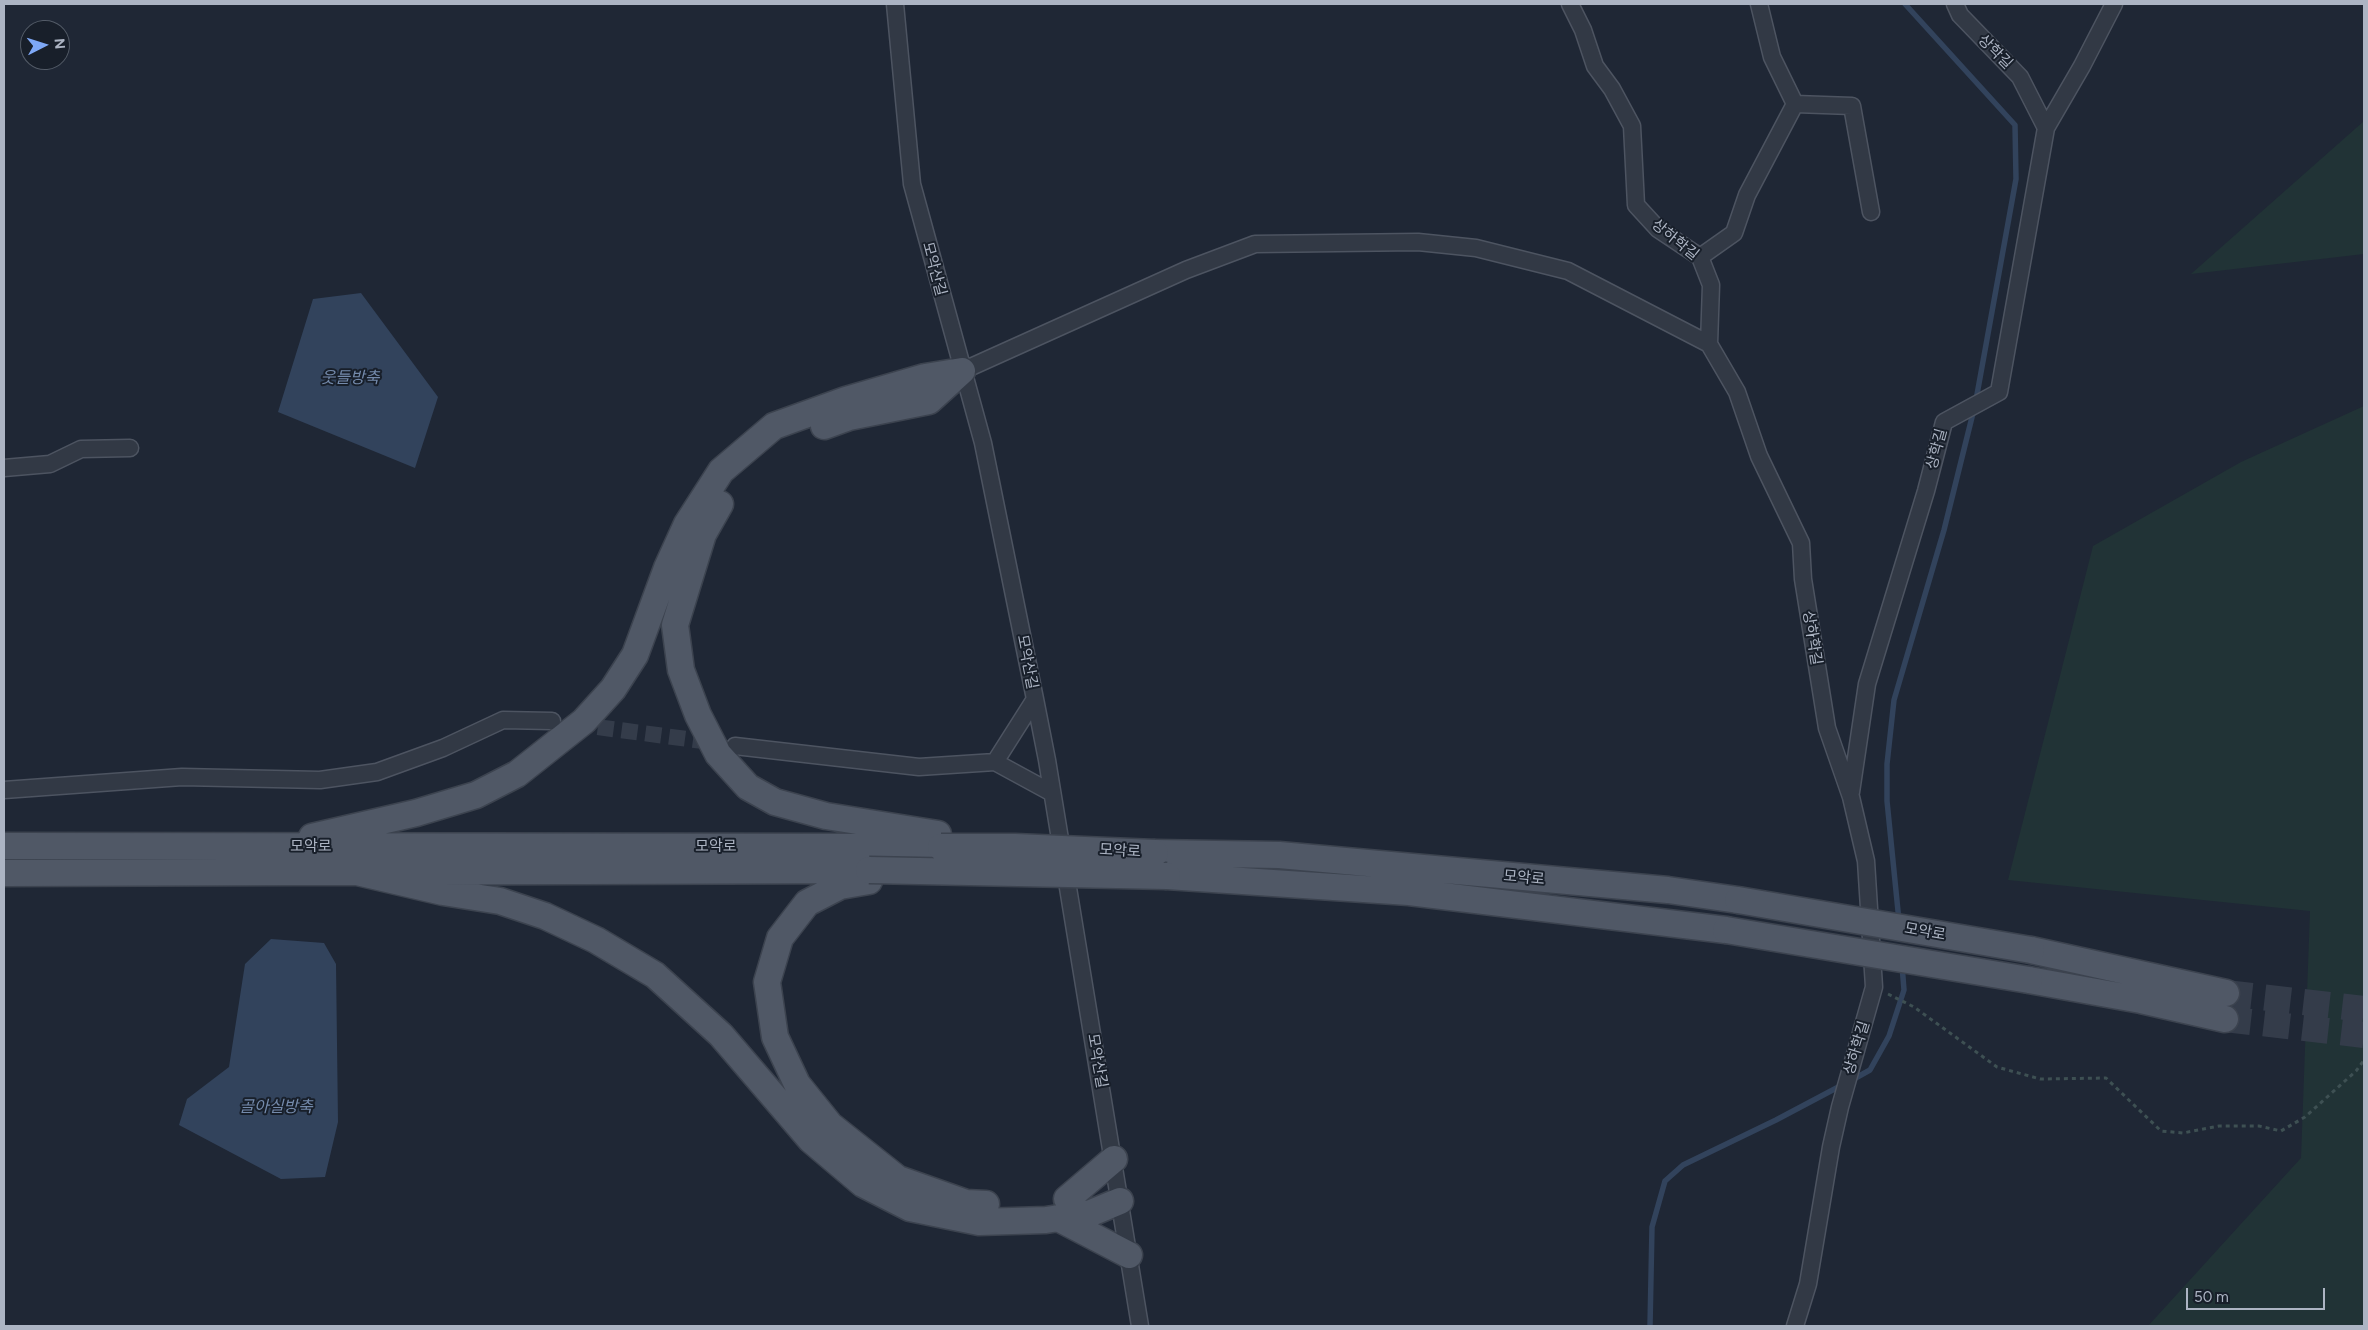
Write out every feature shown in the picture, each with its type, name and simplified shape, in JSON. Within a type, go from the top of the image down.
[{"type":"main road","points":[[962,371],[929,401],[849,417],[780,441],[732,483],[703,534],[675,625],[681,670],[698,715],[718,754],[748,786],[775,802],[826,816],[1015,847]]},
{"type":"main road","points":[[263,847],[416,813],[476,796],[517,774],[584,721],[613,689],[635,655],[666,568],[687,524],[721,471],[774,426],[846,400],[907,382],[962,371]]},
{"type":"main road","name":"모악로","points":[[4,846],[1015,847],[1155,853],[1279,855],[1668,890],[1738,900],[2031,950],[2225,1006],[2141,1000],[1726,930],[1409,892],[1167,876],[869,870],[4,873]]},
{"type":"main road","points":[[357,872],[443,892],[500,901],[545,916],[596,940],[646,970],[721,1036],[811,1140],[863,1184],[910,1208],[979,1222],[1062,1208],[1114,1159]]},
{"type":"main road","points":[[960,872],[902,875],[840,886],[807,903],[780,938],[767,982],[775,1037],[797,1084],[830,1125],[898,1178],[966,1203],[1062,1208],[1091,1212],[1120,1201]]},
{"type":"main road","points":[[1062,1208],[1129,1255]]},
{"type":"street","name":"모악산길","points":[[895,4],[900,78],[912,184],[983,443],[1035,699],[1114,1159],[1140,1326]]},
{"type":"street","name":"상하학길","points":[[1570,4],[1583,30],[1595,66],[1612,89],[1632,126],[1636,204],[1658,229],[1700,257],[1711,285],[1709,344],[1737,392],[1759,456],[1801,543],[1803,579],[1827,728],[1850,797],[1866,861],[1874,987],[1855,1048],[1840,1107],[1828,1164],[1808,1284],[1796,1326]]},
{"type":"street","points":[[1759,4],[1772,57],[1794,104]]},
{"type":"street","name":"상학길","points":[[1955,4],[1960,15],[2020,77],[2046,128]]},
{"type":"street","name":"상학길","points":[[1850,797],[1867,684],[1926,491],[1944,422],[1999,392],[2046,128],[2082,66],[2114,4]]},
{"type":"street","points":[[1700,257],[1734,233],[1747,195],[1794,104]]},
{"type":"street","points":[[1794,104],[1852,106],[1871,212]]},
{"type":"street","points":[[962,371],[1186,270],[1255,244],[1418,242],[1476,248],[1568,271],[1709,344]]},
{"type":"street","points":[[4,468],[50,464],[81,449],[130,448]]},
{"type":"street","points":[[995,762],[1035,699]]},
{"type":"street","points":[[4,790],[182,777],[320,780],[377,772],[443,748],[503,720],[552,721]]},
{"type":"street","points":[[735,746],[919,767],[995,762],[1052,793]]},
{"type":"path","points":[[1874,987],[1914,1007],[1997,1067],[2040,1079],[2106,1078],[2161,1130],[2182,1133],[2219,1126],[2259,1126],[2281,1131],[2305,1117],[2356,1071],[2364,1060]]},
{"type":"shaded area","points":[[2364,121],[2364,254],[2191,274]]},
{"type":"shaded area","points":[[2364,406],[2364,1326],[2148,1326],[2301,1158],[2310,911],[2008,880],[2093,546],[2241,462]]},
{"type":"water","name":"웃들방축","points":[[361,293],[438,397],[415,468],[278,412],[313,299]]},
{"type":"water","name":"골아실방축","points":[[271,939],[324,943],[336,964],[338,1122],[325,1177],[281,1179],[179,1125],[187,1099],[229,1067],[245,964]]},
{"type":"waterway","points":[[1905,4],[2015,125],[2016,179],[1976,400]]},
{"type":"waterway","points":[[1899,921],[1887,801],[1887,764],[1894,700],[1944,530],[1974,409]]},
{"type":"waterway","points":[[1852,1080],[1870,1070],[1889,1036],[1904,990],[1902,965]]},
{"type":"waterway","points":[[1650,1326],[1652,1227],[1665,1181],[1683,1165],[1776,1120],[1844,1084]]},
{"type":"tunnel","points":[[574,724],[718,743]]},
{"type":"tunnel","points":[[2226,993],[2364,1009]]},
{"type":"tunnel","points":[[2225,1019],[2364,1035]]}]
